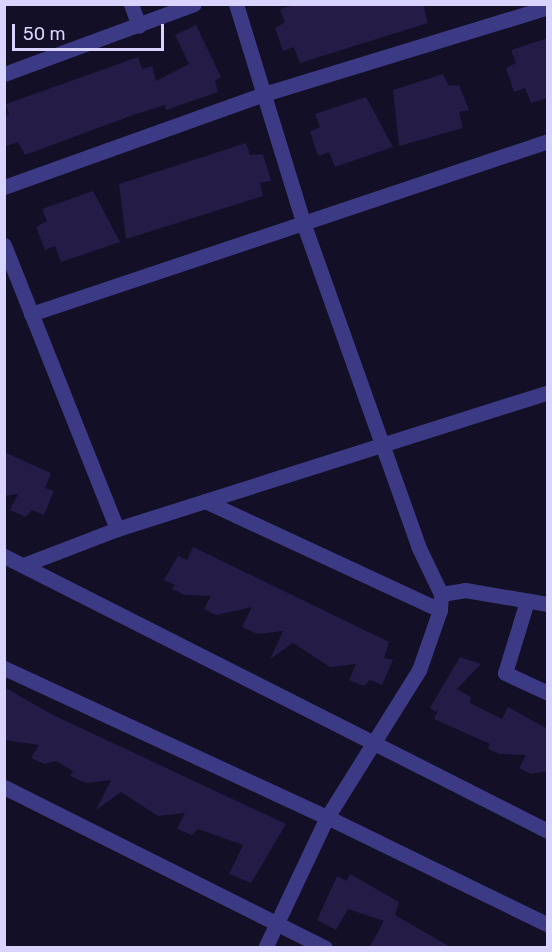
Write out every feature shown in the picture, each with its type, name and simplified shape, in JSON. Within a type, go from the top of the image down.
[{"type":"street","points":[[131,4],[139,26]]},
{"type":"street","points":[[4,74],[194,4]]},
{"type":"street","points":[[236,4],[304,225],[418,546],[441,594],[440,609],[419,670],[327,817],[265,948]]},
{"type":"street","points":[[4,187],[264,94],[548,7]]},
{"type":"street","points":[[31,314],[304,225],[548,141]]},
{"type":"street","points":[[4,245],[117,529]]},
{"type":"street","points":[[26,564],[117,529],[382,447],[548,392]]},
{"type":"street","points":[[205,501],[440,609]]},
{"type":"street","points":[[4,556],[26,564],[548,831]]},
{"type":"street","points":[[441,594],[465,590],[548,604]]},
{"type":"street","points":[[527,601],[505,673],[548,693]]},
{"type":"street","points":[[4,668],[327,817],[548,925]]},
{"type":"street","points":[[4,788],[325,948]]},
{"type":"building","points":[[298,4],[423,4],[428,23],[300,63],[294,47],[283,51],[275,28],[285,22],[280,9]]},
{"type":"building","points":[[196,25],[221,77],[215,81],[218,92],[166,110],[165,105],[136,114],[25,155],[18,142],[4,147],[4,116],[9,115],[6,104],[138,57],[142,69],[152,66],[156,81],[189,64],[175,35]]},
{"type":"building","points":[[548,38],[548,98],[531,103],[525,88],[514,92],[506,68],[516,63],[511,50]]},
{"type":"building","points":[[443,74],[449,86],[459,85],[469,110],[459,112],[463,128],[399,146],[393,90]]},
{"type":"building","points":[[366,97],[393,147],[335,167],[329,152],[318,156],[310,132],[320,127],[315,114]]},
{"type":"building","points":[[246,143],[250,155],[263,154],[271,181],[260,183],[263,196],[126,239],[119,184]]},
{"type":"building","points":[[93,191],[120,242],[61,262],[55,246],[45,250],[36,227],[47,221],[42,209]]},
{"type":"building","points":[[4,452],[51,473],[45,488],[54,491],[44,515],[32,510],[26,517],[10,510],[18,494],[4,496]]},
{"type":"building","points":[[193,547],[389,642],[384,658],[393,660],[382,685],[370,680],[364,686],[349,680],[356,664],[330,667],[293,643],[270,659],[283,631],[258,634],[242,627],[252,607],[216,615],[204,609],[211,596],[185,595],[172,589],[175,585],[164,580],[178,556],[187,560]]},
{"type":"building","points":[[460,657],[481,664],[457,689],[471,697],[470,703],[502,719],[508,707],[548,729],[548,771],[531,774],[519,768],[526,755],[500,754],[488,749],[490,744],[434,719],[439,709],[436,712],[430,708]]},
{"type":"building","points":[[4,687],[51,714],[286,824],[251,883],[229,874],[243,845],[198,829],[192,835],[177,829],[185,813],[158,816],[121,792],[96,810],[111,780],[86,783],[70,776],[73,771],[56,761],[44,764],[31,758],[39,745],[4,740]]},
{"type":"building","points":[[350,874],[399,902],[395,915],[452,948],[369,948],[384,921],[348,909],[336,930],[317,920],[337,876],[347,881]]}]
